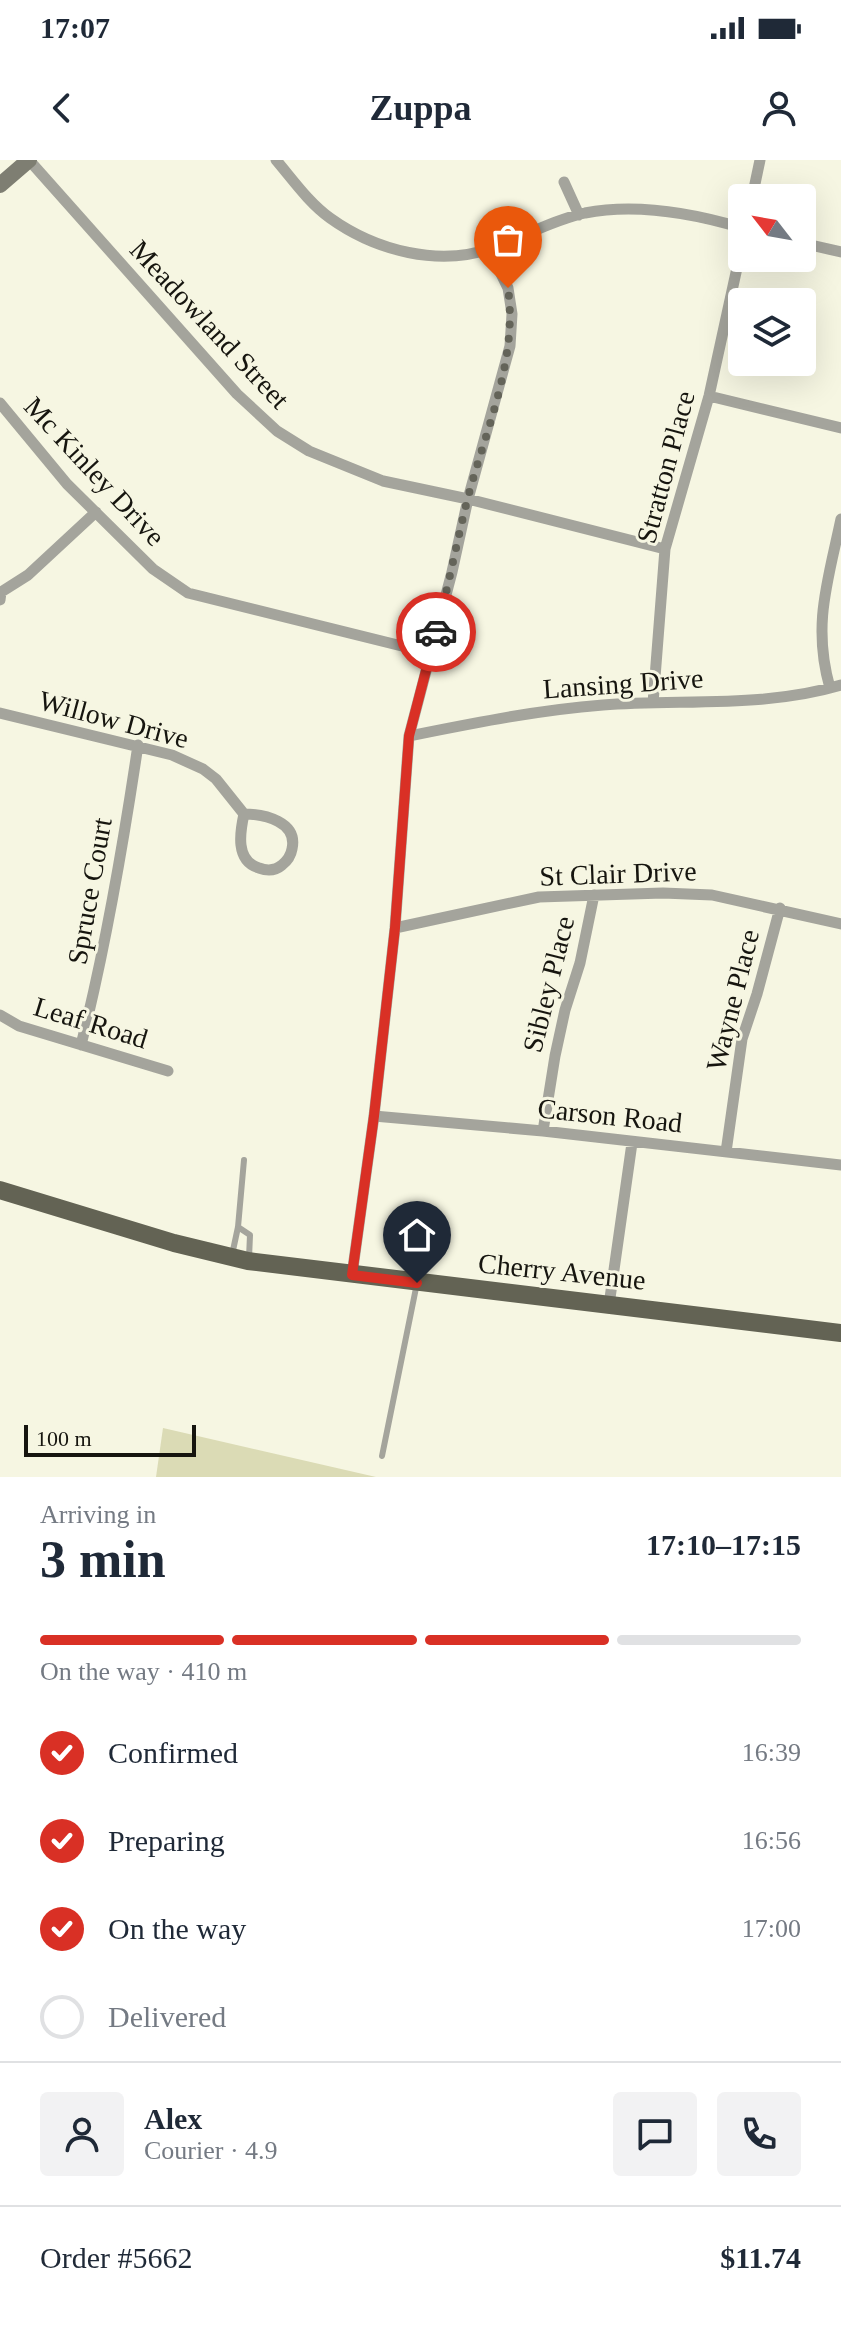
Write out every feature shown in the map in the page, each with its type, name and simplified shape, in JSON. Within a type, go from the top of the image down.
[{"type":"main road","points":[[0,185],[29,160]]},
{"type":"main road","name":"Cherry Avenue","points":[[0,1190],[240,1260],[841,1333]]},
{"type":"street","name":"Meadowland Street","points":[[29,160],[237,394],[277,431],[309,451],[364,474],[665,549]]},
{"type":"street","points":[[276,160],[329,217],[400,251],[432,257],[489,249],[579,215],[635,209],[682,214],[728,225]]},
{"type":"street","points":[[755,184],[760,160]]},
{"type":"street","points":[[564,182],[579,215]]},
{"type":"street","points":[[816,246],[841,252]]},
{"type":"street","points":[[352,1275],[395,928],[409,736],[510,346],[512,314],[508,288],[489,249]]},
{"type":"street","name":"Stratton Place","points":[[653,703],[665,549],[709,396],[736,272]]},
{"type":"street","points":[[709,396],[841,428]]},
{"type":"street","name":"Mc Kinley Drive","points":[[0,403],[67,484],[153,569],[188,593],[430,653]]},
{"type":"street","points":[[0,594],[28,575],[96,512]]},
{"type":"street","points":[[836,686],[822,662],[820,634],[841,519]]},
{"type":"street","name":"Lansing Drive","points":[[409,736],[526,713],[604,705],[769,698],[836,686]]},
{"type":"street","name":"Willow Drive","points":[[0,713],[172,755],[203,769],[216,779],[244,814]]},
{"type":"street","name":"Spruce Court","points":[[81,1045],[97,983],[117,880],[138,745]]},
{"type":"street","points":[[244,814],[269,818],[286,826],[293,842],[289,858],[281,866],[263,870],[245,859],[240,846],[244,814]]},
{"type":"street","name":"St Clair Drive","points":[[395,928],[539,897],[663,893],[712,895],[841,924]]},
{"type":"street","name":"Sibley Place","points":[[543,1131],[555,1056],[580,963],[594,895]]},
{"type":"street","name":"Wayne Place","points":[[726,1152],[742,1039],[780,908]]},
{"type":"street","name":"Leaf Road","points":[[0,1015],[19,1026],[168,1071]]},
{"type":"street","name":"Carson Road","points":[[374,1116],[543,1131],[841,1165]]},
{"type":"street","points":[[609,1305],[632,1143]]},
{"type":"lane","points":[[240,1260],[238,1227],[244,1160]]},
{"type":"lane","points":[[238,1227],[250,1235],[240,1260]]},
{"type":"lane","points":[[382,1456],[417,1283]]},
{"type":"green space","points":[[163,1428],[376,1477],[156,1477]]},
{"type":"way so far","points":[[436,632],[510,346],[512,314],[508,288]]},
{"type":"route","points":[[417,1283],[352,1275],[395,928],[409,736],[436,632]]}]
